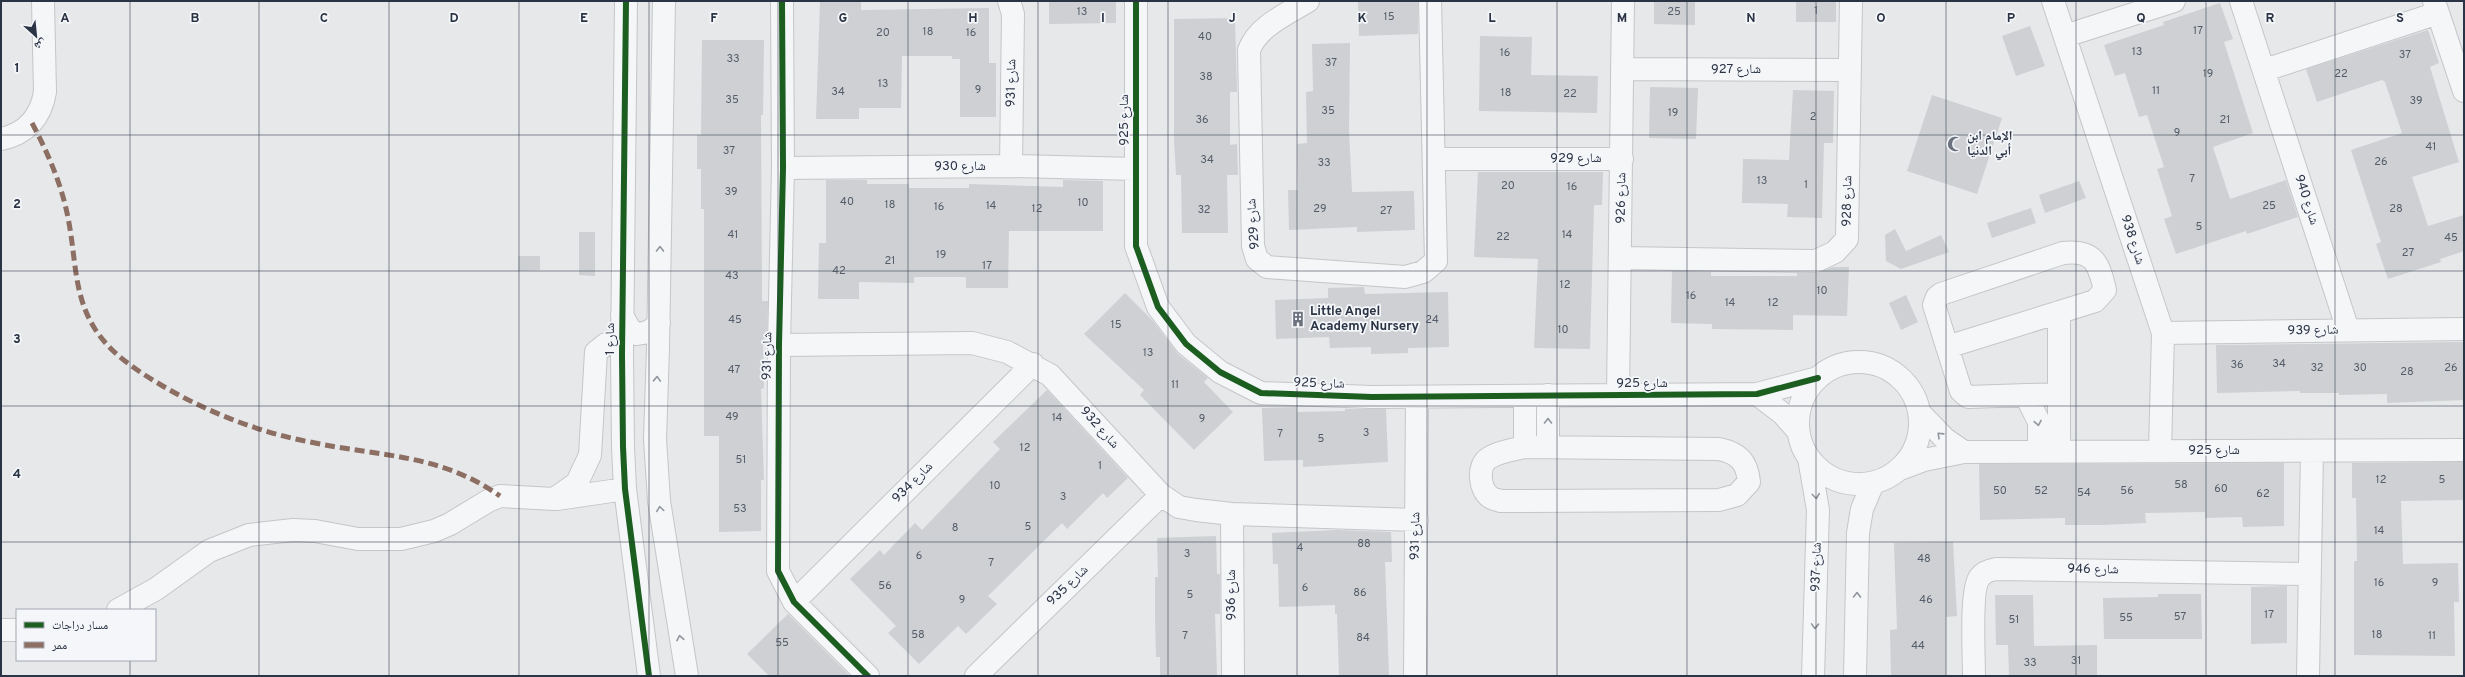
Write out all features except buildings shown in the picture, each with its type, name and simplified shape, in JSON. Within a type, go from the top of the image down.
[{"type":"street","points":[[1,139],[13,136],[28,127],[39,114],[43,103],[45,92],[43,1]]},
{"type":"street","name":"شارع 1","points":[[626,1],[622,315],[625,489],[649,676]]},
{"type":"street","points":[[664,1],[659,323],[655,439],[659,501],[687,676]]},
{"type":"street","name":"شارع 931","points":[[782,1],[783,168],[779,345],[777,559],[780,575],[794,602],[868,676]]},
{"type":"street","name":"شارع 931","points":[[1009,1],[1013,14],[1011,166]]},
{"type":"street","name":"شارع 925","points":[[1136,1],[1136,246],[1158,307],[1186,344],[1220,372],[1261,393],[1417,397],[1758,394],[1818,378]]},
{"type":"street","name":"شارع 929","points":[[1308,1],[1263,30],[1253,39],[1249,50],[1253,246],[1257,259],[1267,267],[1406,277],[1423,272],[1436,261],[1430,1]]},
{"type":"street","name":"شارع 926","points":[[1618,395],[1621,258],[1623,1]]},
{"type":"street","name":"شارع 928","points":[[1621,258],[1816,261],[1835,252],[1847,239],[1851,1]]},
{"type":"street","name":"شارع 938","points":[[2053,1],[2163,333],[2160,451]]},
{"type":"street","points":[[2064,36],[2174,1]]},
{"type":"street","name":"شارع 940","points":[[2241,1],[2265,70],[2348,330]]},
{"type":"street","points":[[2265,70],[2436,7],[2464,92]]},
{"type":"street","name":"شارع 927","points":[[1622,69],[1850,70]]},
{"type":"street","name":"شارع 929","points":[[1434,159],[1622,160]]},
{"type":"street","name":"شارع 930","points":[[783,168],[1011,166],[1136,169]]},
{"type":"street","points":[[1947,347],[2095,300],[2105,290],[2099,265],[2091,258],[2071,252],[2064,253],[1941,294],[1937,297],[1934,306],[1947,347],[1961,391],[1968,398],[2059,394]]},
{"type":"street","points":[[2049,452],[2059,394],[2060,312]]},
{"type":"street","points":[[622,315],[629,328],[636,334],[646,333],[653,330],[659,323]]},
{"type":"street","name":"شارع 939","points":[[2163,333],[2464,329]]},
{"type":"street","points":[[554,499],[577,482],[590,455],[596,352],[606,344],[622,341]]},
{"type":"street","name":"شارع 932","points":[[779,345],[972,342],[1007,352],[1033,364],[1050,375],[1160,495],[1179,507],[1232,514],[1416,520]]},
{"type":"street","name":"شارع 934","points":[[794,602],[1033,364]]},
{"type":"street","points":[[1798,431],[1798,416],[1802,402],[1809,389],[1818,378],[1830,369],[1844,364],[1873,364],[1898,376],[1909,387],[1920,413],[1945,440],[1964,452]]},
{"type":"street","points":[[1758,394],[1783,414],[1798,431],[1809,458],[1830,477],[1844,483],[1859,485],[1873,483],[1887,478],[1900,469],[1910,458],[1917,444],[1920,429],[1920,413]]},
{"type":"street","points":[[1525,396],[1525,447]]},
{"type":"street","points":[[1548,396],[1548,447]]},
{"type":"street","points":[[2026,396],[2039,422],[2049,452]]},
{"type":"street","name":"شارع 931","points":[[1415,676],[1417,397]]},
{"type":"street","points":[[1525,447],[1719,449],[1734,452],[1742,459],[1748,473],[1749,482],[1737,495],[1719,500],[1501,501],[1490,497],[1483,488],[1481,477],[1482,468],[1487,458],[1502,452],[1525,447]]},
{"type":"street","name":"شارع 925","points":[[1900,469],[1924,460],[1964,452],[2464,450]]},
{"type":"street","points":[[2308,676],[2312,451]]},
{"type":"street","name":"شارع 937","points":[[1809,458],[1818,510],[1813,676]]},
{"type":"street","points":[[1855,676],[1858,533],[1862,509],[1873,483]]},
{"type":"street","points":[[120,609],[156,589],[209,551],[249,535],[293,530],[315,531],[358,539],[400,539],[434,531],[450,524],[482,504],[500,496],[554,499],[625,489]]},
{"type":"street","name":"شارع 935","points":[[976,676],[1160,495]]},
{"type":"street","name":"شارع 936","points":[[1232,514],[1233,676]]},
{"type":"street","name":"شارع 946","points":[[1974,676],[1974,590],[1980,576],[1988,571],[1996,569],[2309,574]]},
{"type":"street","points":[[1,630],[16,630]]},
{"type":"marked path","points":[[32,123],[50,159],[63,197],[69,223],[79,291],[83,304],[95,329],[116,354],[133,367],[178,395],[233,420],[291,438],[336,447],[408,458],[432,464],[477,482],[500,496]]},
{"type":"cycle path","points":[[626,1],[622,355],[623,447],[625,489],[649,676]]},
{"type":"cycle path","points":[[782,1],[783,168],[779,345],[778,571],[794,602],[868,676]]},
{"type":"cycle path","points":[[1136,1],[1136,246],[1158,307],[1186,344],[1220,372],[1261,393],[1372,397],[1757,394],[1818,378]]},
{"type":"place","name":"الإمام ابن أبي الدنيا","points":[[1955,144]]},
{"type":"place","name":"Little Angel Academy Nursery","points":[[1298,319]]}]
